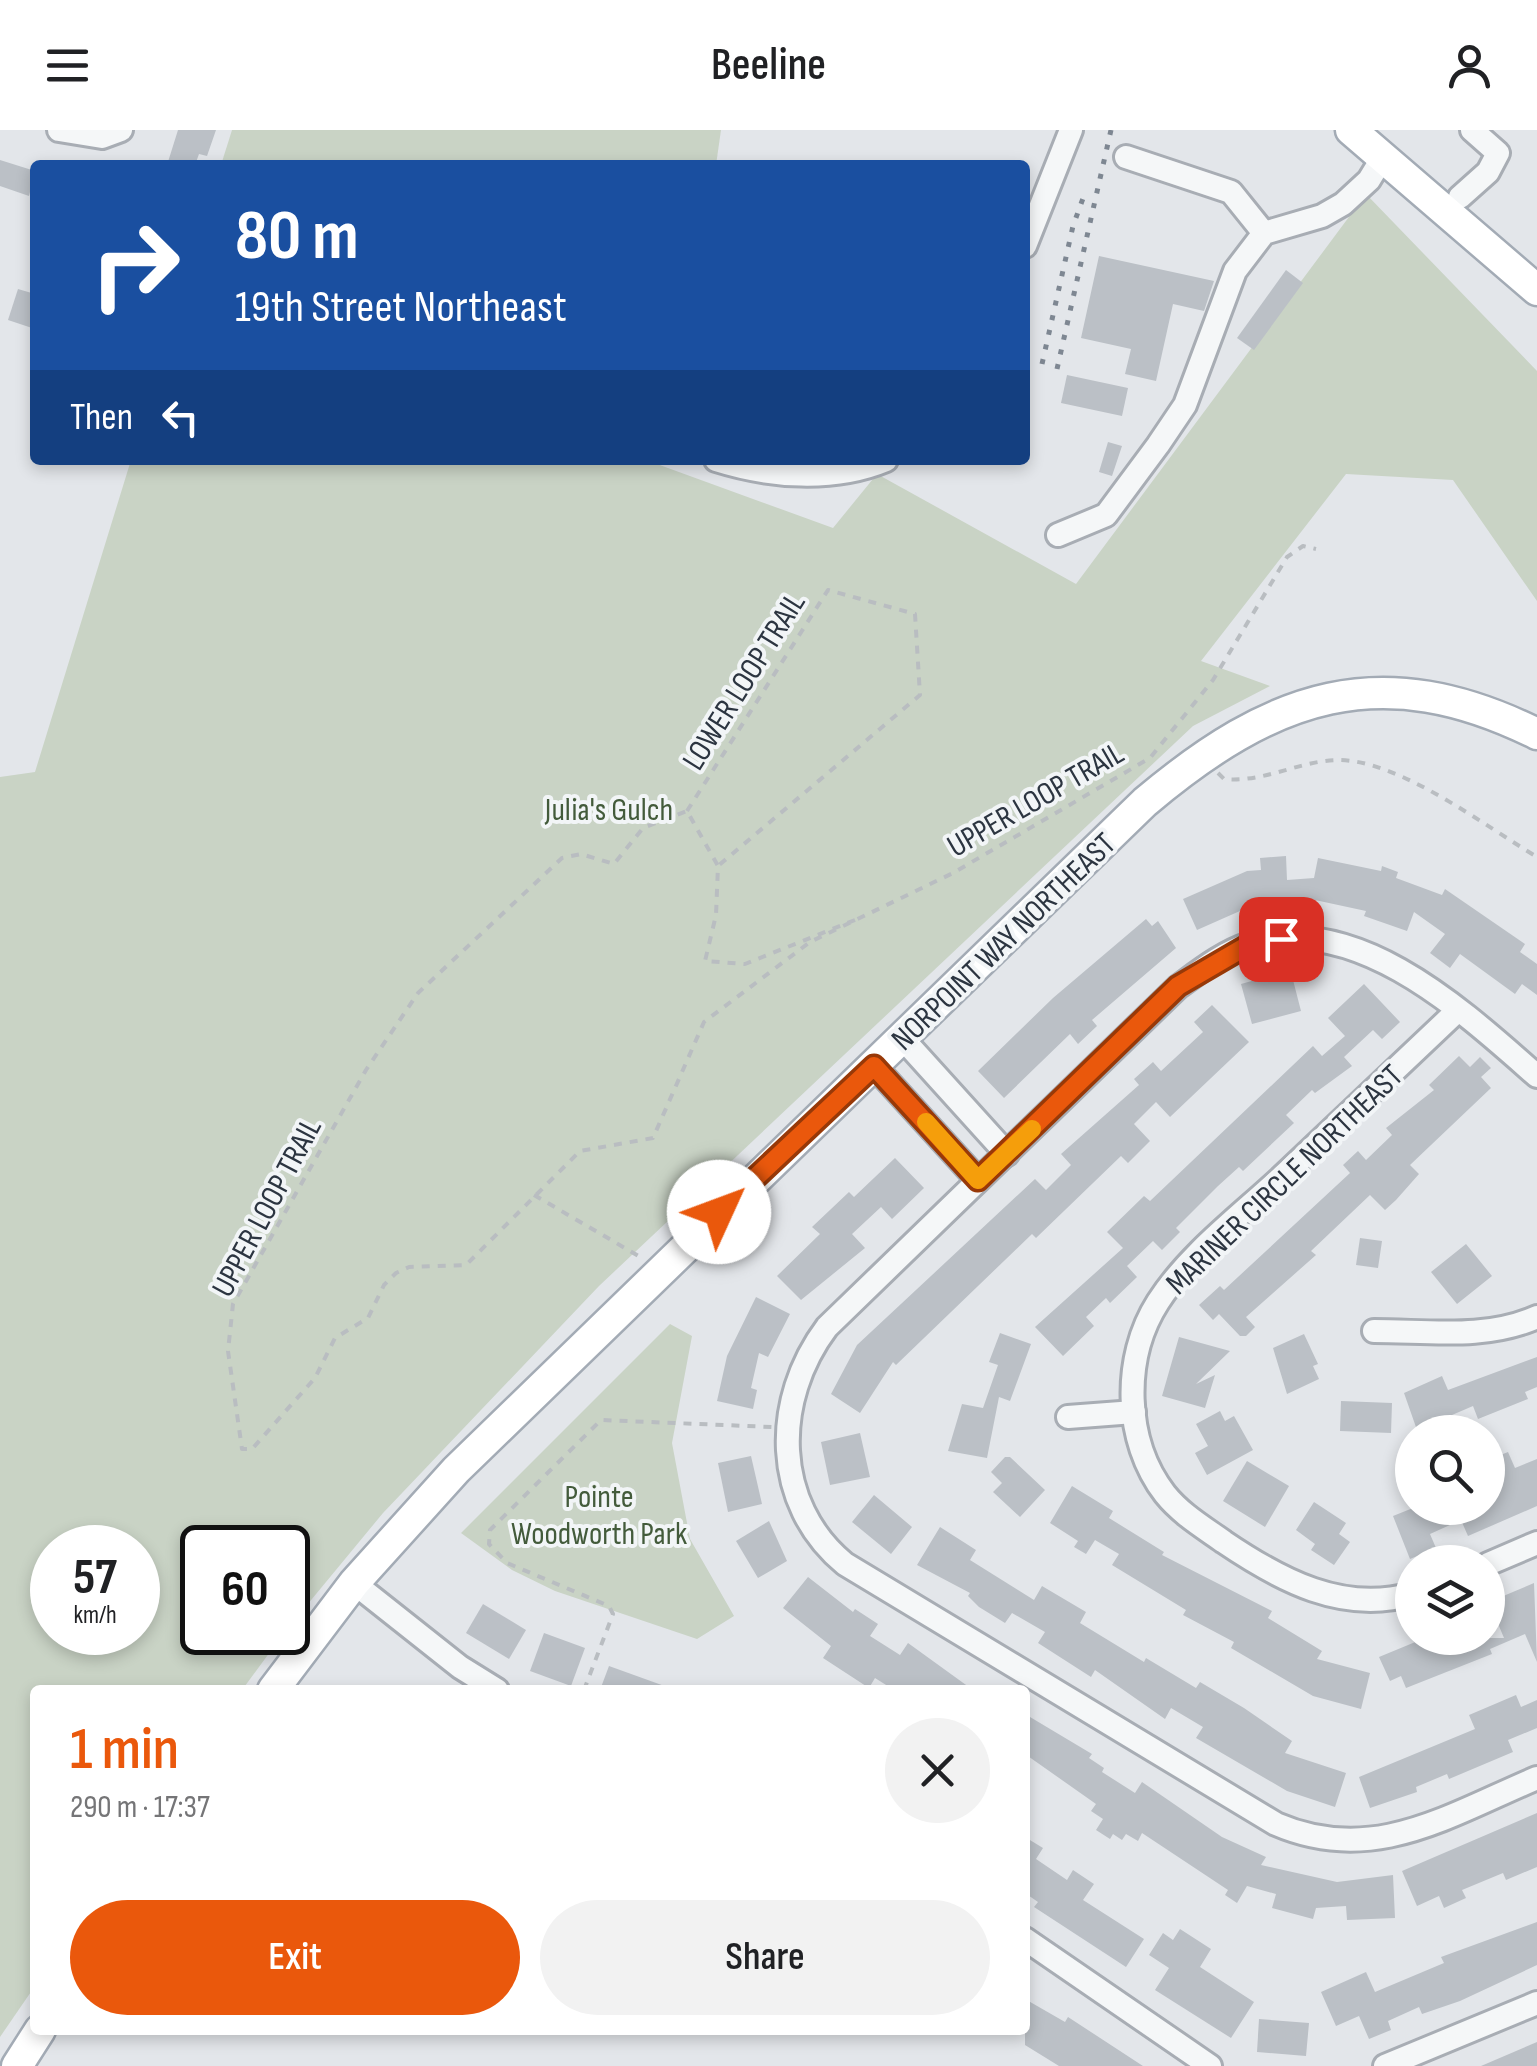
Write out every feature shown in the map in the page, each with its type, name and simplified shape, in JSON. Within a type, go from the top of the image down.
[{"type":"main road","points":[[1351,130],[1383,144],[1460,196],[1537,263]]},
{"type":"main road","points":[[1383,144],[1537,290]]},
{"type":"main road","name":"NORPOINT WAY NORTHEAST","points":[[277,1685],[354,1583],[456,1470],[1145,802],[1201,755],[1297,706],[1374,692],[1460,702],[1537,734]]},
{"type":"main road","points":[[17,2066],[37,2035]]},
{"type":"street","points":[[59,130],[116,133]]},
{"type":"street","points":[[1030,234],[1072,130]]},
{"type":"street","points":[[1460,196],[1488,172],[1498,153],[1472,130]]},
{"type":"street","points":[[1058,536],[1106,515],[1186,405],[1235,271],[1264,233],[1322,216],[1342,204],[1369,180],[1383,144]]},
{"type":"street","points":[[1126,156],[1231,192],[1264,233]]},
{"type":"street","points":[[732,465],[761,474],[797,467],[858,472],[874,465]]},
{"type":"street","points":[[1537,1076],[1400,970],[1351,946],[1319,940],[1250,944],[1178,986],[826,1327],[805,1359],[786,1428],[789,1475],[796,1497],[817,1536],[845,1564],[1276,1824],[1334,1842],[1385,1839],[1537,1778]]},
{"type":"street","name":"MARINER CIRCLE NORTHEAST","points":[[1395,1597],[1358,1604],[1296,1583],[1238,1552],[1183,1513],[1164,1493],[1140,1444],[1134,1412],[1134,1374],[1145,1329],[1179,1274],[1456,1012]]},
{"type":"street","points":[[902,1039],[1007,1154]]},
{"type":"street","points":[[874,1066],[978,1180]]},
{"type":"street","points":[[935,1132],[962,1108]]},
{"type":"street","points":[[1374,1331],[1460,1334],[1494,1330],[1537,1317]]},
{"type":"street","points":[[1068,1417],[1134,1412]]},
{"type":"street","points":[[1505,1557],[1537,1543]]},
{"type":"street","points":[[354,1583],[460,1667],[489,1685]]},
{"type":"street","points":[[1030,1942],[1210,2066]]},
{"type":"street","points":[[1386,2066],[1537,2002]]},
{"type":"path","name":"UPPER LOOP TRAIL","points":[[688,811],[643,828],[614,864],[581,854],[562,858],[418,994],[366,1070],[233,1304],[228,1351],[242,1449],[252,1449],[276,1427],[315,1378],[336,1338],[368,1318],[384,1285],[396,1273],[410,1268],[466,1265],[580,1151],[653,1138],[704,1022],[810,942],[953,873],[1150,758],[1213,680],[1287,557],[1303,546],[1316,549]]},
{"type":"path","name":"LOWER LOOP TRAIL","points":[[688,811],[828,590],[915,614],[920,696],[718,866]]},
{"type":"path","points":[[1201,755],[1224,779],[1241,781],[1338,760],[1389,771],[1537,856]]},
{"type":"path","points":[[688,811],[718,866]]},
{"type":"path","name":"UPPER LOOP TRAIL","points":[[718,866],[716,915],[705,961],[745,964],[855,920]]},
{"type":"path","points":[[534,1195],[602,1232],[658,1270]]},
{"type":"path","points":[[586,1685],[614,1614],[609,1606],[507,1564],[490,1544],[490,1530],[601,1420],[786,1428]]},
{"type":"green space","points":[[232,130],[721,130],[717,160],[223,160]]},
{"type":"green space","name":"Julia's Gulch","points":[[1366,194],[1537,371],[1537,601],[1453,480],[1346,474],[1201,661],[1270,686],[1193,726],[599,1286],[383,1513],[310,1601],[310,1525],[180,1525],[180,1655],[268,1655],[246,1685],[30,1685],[30,1993],[0,2037],[0,777],[35,772],[129,465],[660,465],[833,528],[877,474],[1076,584]]},
{"type":"green space","name":"Pointe Woodworth Park","points":[[670,1324],[692,1336],[672,1443],[690,1539],[734,1616],[697,1639],[555,1591],[512,1570],[461,1533]]},
{"type":"building","points":[[178,130],[216,130],[207,156],[169,160]]},
{"type":"building","points":[[0,160],[30,169],[29,196],[0,186]]},
{"type":"building","points":[[1099,256],[1214,281],[1204,311],[1173,304],[1156,381],[1125,374],[1131,349],[1081,338]]},
{"type":"building","points":[[1286,270],[1303,283],[1254,350],[1237,338]]},
{"type":"building","points":[[18,289],[30,293],[30,327],[8,320]]},
{"type":"building","points":[[1067,375],[1128,388],[1122,416],[1061,403]]},
{"type":"building","points":[[1108,442],[1122,446],[1112,476],[1099,472]]},
{"type":"building","points":[[1286,856],[1287,880],[1314,878],[1318,858],[1381,871],[1382,866],[1398,872],[1396,878],[1442,895],[1445,889],[1525,944],[1520,952],[1537,964],[1537,995],[1522,984],[1515,994],[1460,954],[1450,968],[1430,953],[1445,934],[1414,912],[1407,931],[1364,916],[1366,911],[1301,897],[1302,903],[1249,907],[1197,930],[1183,899],[1247,871],[1261,870],[1260,858]]},
{"type":"building","points":[[1146,919],[1152,926],[1158,921],[1176,948],[1092,1020],[1097,1026],[1078,1044],[1070,1034],[1004,1098],[978,1071],[1053,998]]},
{"type":"building","points":[[1273,975],[1275,981],[1292,976],[1301,1011],[1252,1024],[1241,984]]},
{"type":"building","points":[[1364,984],[1400,1022],[1382,1039],[1373,1030],[1344,1057],[1352,1066],[1315,1093],[1312,1090],[1286,1115],[1294,1123],[1243,1171],[1239,1167],[1218,1186],[1176,1228],[1180,1232],[1162,1250],[1153,1241],[1127,1266],[1137,1277],[1110,1303],[1106,1298],[1086,1317],[1094,1326],[1063,1356],[1035,1327],[1123,1248],[1107,1232],[1144,1196],[1150,1201],[1313,1046],[1322,1056],[1345,1036],[1328,1018]]},
{"type":"building","points":[[1212,1005],[1249,1042],[1170,1117],[1156,1102],[1134,1124],[1150,1141],[1128,1163],[1121,1156],[1036,1238],[1032,1234],[896,1365],[893,1362],[860,1413],[831,1394],[857,1345],[1035,1179],[1046,1190],[1071,1165],[1061,1154],[1139,1085],[1134,1079],[1153,1062],[1161,1071],[1203,1032],[1194,1022]]},
{"type":"building","points":[[1459,1056],[1470,1067],[1480,1057],[1491,1068],[1481,1077],[1491,1088],[1410,1165],[1419,1174],[1396,1200],[1385,1210],[1370,1195],[1311,1251],[1316,1255],[1246,1317],[1255,1327],[1246,1336],[1240,1336],[1219,1314],[1213,1320],[1199,1305],[1220,1286],[1224,1290],[1350,1173],[1343,1165],[1358,1151],[1366,1160],[1392,1135],[1386,1128],[1434,1090],[1429,1085]]},
{"type":"building","points":[[895,1158],[924,1188],[892,1219],[881,1207],[852,1234],[865,1248],[801,1300],[777,1276],[820,1234],[812,1227],[849,1192],[854,1197]]},
{"type":"building","points":[[1360,1238],[1382,1241],[1378,1268],[1356,1265]]},
{"type":"building","points":[[1466,1244],[1492,1276],[1457,1304],[1431,1272]]},
{"type":"building","points":[[756,1297],[790,1314],[768,1357],[759,1353],[751,1388],[757,1390],[753,1409],[717,1401],[727,1356]]},
{"type":"building","points":[[1000,1333],[1031,1344],[1010,1401],[999,1397],[987,1458],[948,1451],[962,1404],[983,1408],[998,1365],[989,1362]]},
{"type":"building","points":[[1304,1334],[1318,1364],[1313,1366],[1319,1379],[1287,1394],[1273,1348]]},
{"type":"building","points":[[1179,1337],[1230,1351],[1196,1384],[1215,1375],[1205,1408],[1162,1396]]},
{"type":"building","points":[[1537,1357],[1537,1387],[1525,1392],[1528,1399],[1488,1415],[1476,1415],[1473,1406],[1452,1415],[1412,1415],[1404,1393],[1442,1376],[1448,1390]]},
{"type":"building","points":[[1341,1401],[1392,1403],[1391,1433],[1340,1431]]},
{"type":"building","points":[[1220,1411],[1225,1421],[1234,1416],[1253,1450],[1207,1475],[1195,1453],[1208,1446],[1196,1424]]},
{"type":"building","points":[[860,1433],[870,1477],[830,1485],[821,1442]]},
{"type":"building","points":[[1508,1452],[1515,1468],[1537,1459],[1537,1506],[1505,1520]]},
{"type":"building","points":[[751,1456],[762,1504],[728,1512],[718,1463]]},
{"type":"building","points":[[1005,1457],[1010,1457],[1045,1490],[1020,1517],[993,1492],[1002,1483],[991,1472]]},
{"type":"building","points":[[1247,1461],[1289,1486],[1265,1527],[1223,1501]]},
{"type":"building","points":[[1072,1486],[1113,1511],[1109,1518],[1164,1552],[1162,1555],[1272,1611],[1268,1618],[1322,1651],[1317,1659],[1370,1673],[1361,1709],[1313,1696],[1231,1648],[1234,1642],[1183,1615],[1186,1610],[1112,1565],[1119,1554],[1095,1540],[1086,1554],[1074,1547],[1078,1541],[1050,1523]]},
{"type":"building","points":[[874,1495],[912,1527],[891,1554],[852,1522]]},
{"type":"building","points":[[1314,1502],[1346,1523],[1339,1534],[1350,1542],[1334,1565],[1311,1550],[1315,1544],[1296,1530]]},
{"type":"building","points":[[769,1521],[787,1561],[758,1578],[736,1541]]},
{"type":"building","points":[[1397,1525],[1450,1525],[1430,1534],[1435,1545],[1404,1545]]},
{"type":"building","points":[[1463,1525],[1493,1525],[1468,1536]]},
{"type":"building","points":[[940,1527],[976,1550],[970,1560],[1034,1600],[1042,1586],[1086,1612],[1080,1623],[1144,1662],[1146,1658],[1196,1688],[1200,1682],[1244,1708],[1292,1741],[1285,1753],[1346,1773],[1335,1807],[1287,1791],[1196,1738],[1203,1727],[1171,1708],[1165,1719],[1095,1670],[1091,1677],[1038,1643],[1045,1632],[1012,1613],[1005,1623],[979,1607],[968,1596],[970,1593],[917,1565]]},
{"type":"building","points":[[808,1577],[853,1612],[855,1609],[878,1624],[870,1636],[900,1655],[908,1643],[966,1685],[886,1685],[875,1678],[871,1685],[864,1685],[823,1658],[831,1646],[783,1608]]},
{"type":"building","points":[[1534,1583],[1537,1662],[1525,1634],[1505,1643],[1505,1595]]},
{"type":"building","points":[[483,1604],[526,1630],[509,1659],[466,1633]]},
{"type":"building","points":[[544,1633],[585,1648],[571,1685],[530,1671]]},
{"type":"building","points":[[1395,1650],[1395,1655],[1489,1655],[1406,1688],[1401,1676],[1390,1681],[1379,1657]]},
{"type":"building","points":[[609,1666],[662,1685],[602,1685]]},
{"type":"building","points":[[1516,1695],[1521,1707],[1537,1700],[1537,1728],[1508,1740],[1513,1752],[1449,1779],[1447,1774],[1416,1787],[1417,1792],[1370,1808],[1359,1777],[1475,1729],[1469,1715]]},
{"type":"building","points":[[1030,1717],[1092,1754],[1089,1758],[1104,1768],[1102,1772],[1135,1793],[1142,1782],[1222,1837],[1266,1857],[1261,1865],[1337,1882],[1393,1875],[1395,1918],[1347,1920],[1346,1906],[1316,1908],[1313,1919],[1272,1908],[1276,1894],[1247,1886],[1237,1903],[1225,1895],[1228,1890],[1142,1833],[1138,1841],[1126,1834],[1122,1840],[1113,1834],[1110,1839],[1096,1830],[1103,1819],[1091,1811],[1096,1804],[1030,1758]]},
{"type":"building","points":[[1537,1813],[1537,1867],[1506,1880],[1503,1873],[1462,1890],[1466,1898],[1444,1908],[1439,1896],[1417,1906],[1402,1871]]},
{"type":"building","points":[[1030,1840],[1043,1848],[1036,1859],[1067,1880],[1073,1870],[1094,1884],[1083,1900],[1144,1939],[1126,1967],[1034,1907],[1038,1902],[1030,1896]]},
{"type":"building","points":[[1537,1922],[1537,1965],[1460,2001],[1422,2014],[1419,2007],[1388,2021],[1391,2030],[1369,2039],[1359,2016],[1336,2026],[1321,1992],[1366,1972],[1375,1992],[1444,1963],[1441,1957]]},
{"type":"building","points":[[1180,1929],[1211,1949],[1200,1967],[1254,2002],[1231,2038],[1155,1990],[1169,1968],[1149,1955],[1163,1933],[1173,1940]]},
{"type":"building","points":[[1030,2002],[1065,2022],[1068,2017],[1143,2066],[1059,2066],[1025,2045],[1025,2035],[1030,2035]]},
{"type":"building","points":[[1259,2019],[1309,2023],[1306,2056],[1257,2052]]},
{"type":"building","points":[[1537,2042],[1537,2066],[1481,2066]]},
{"type":"railway","points":[[1057,369],[1111,130]]},
{"type":"railway","points":[[1042,364],[1073,226],[1086,190]]},
{"type":"slow traffic","points":[[926,1122],[978,1180],[1032,1129]]},
{"type":"route","points":[[719,1212],[874,1066],[978,1180],[1178,986],[1250,944],[1281,939]]}]
